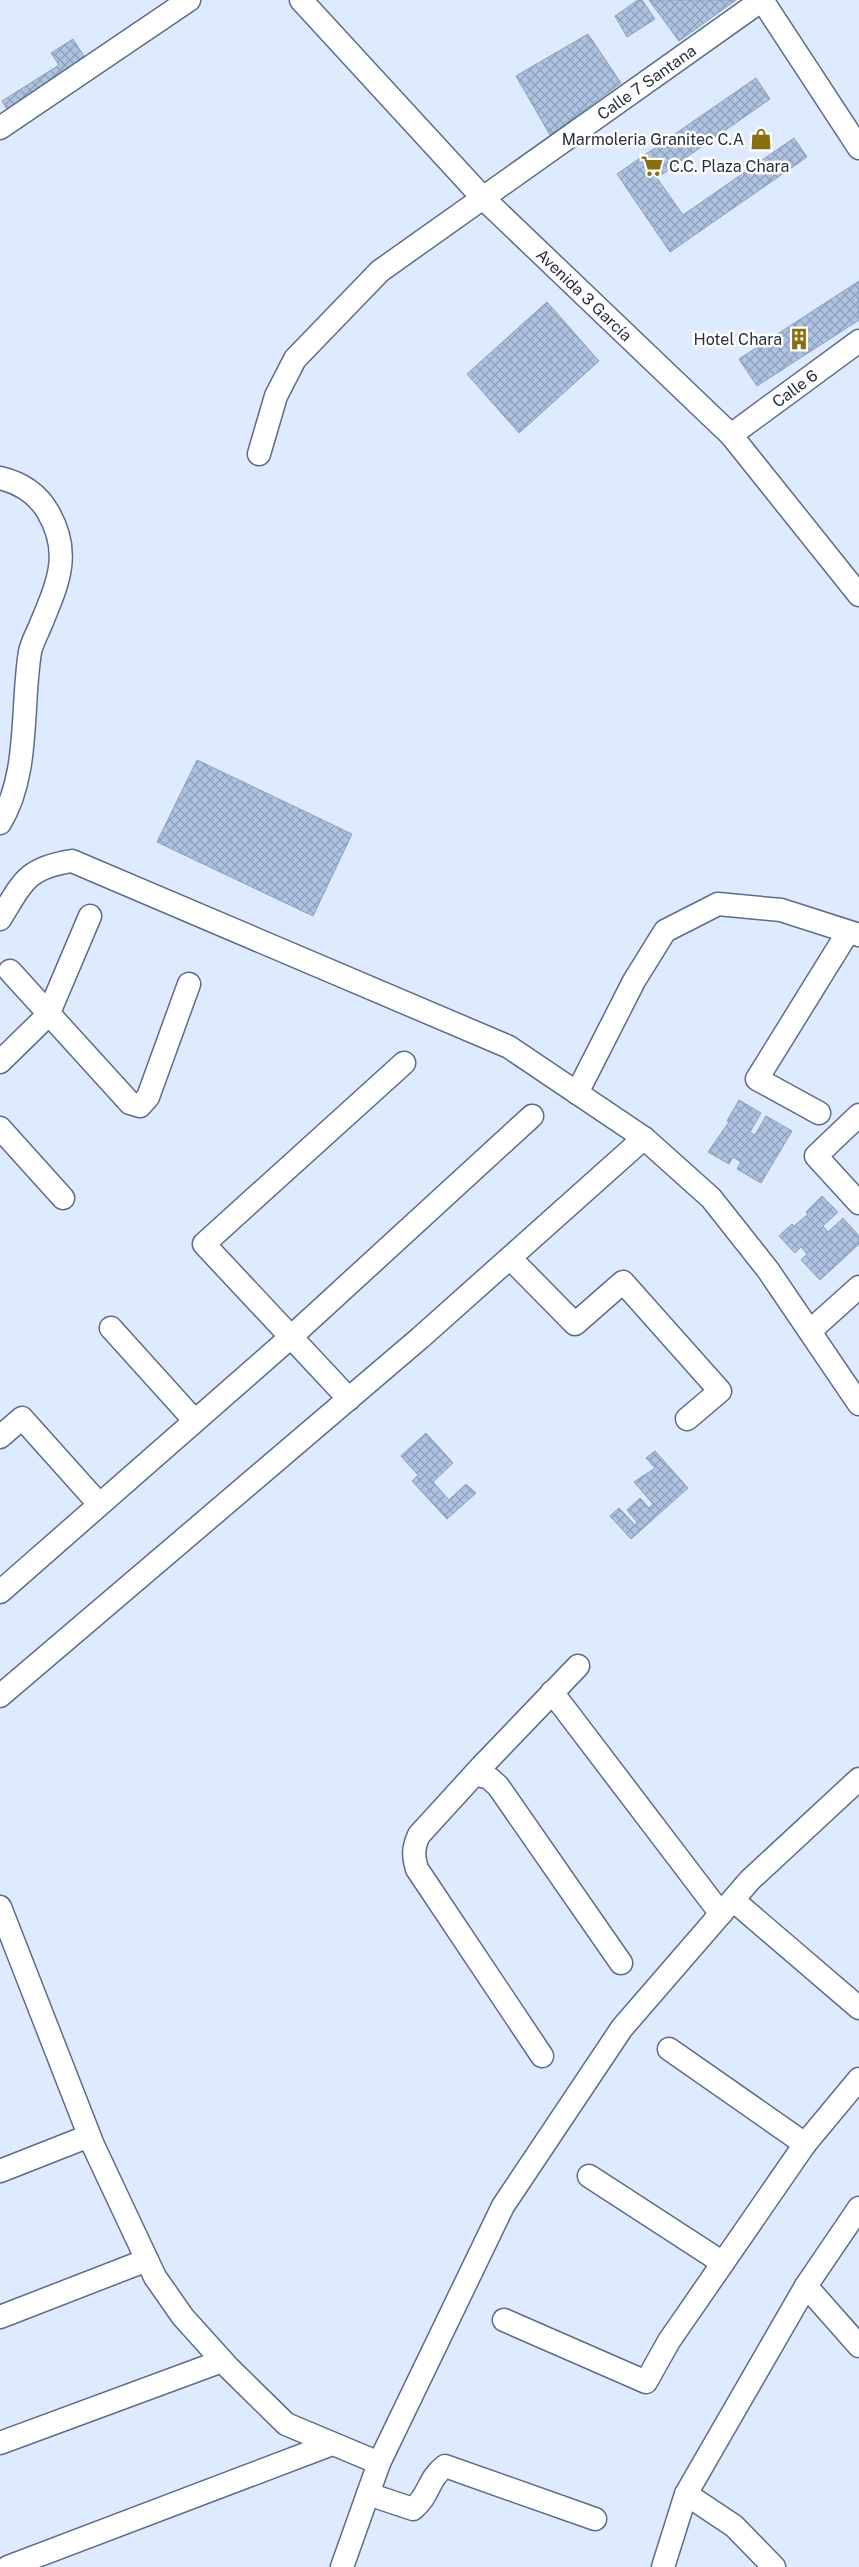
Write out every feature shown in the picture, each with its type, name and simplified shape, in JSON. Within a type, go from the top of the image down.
[{"type":"street","points":[[0,128],[189,0]]},
{"type":"street","name":"Avenida 3 García","points":[[300,0],[483,198],[730,435],[859,595]]},
{"type":"street","points":[[762,0],[859,148]]},
{"type":"street","name":"Calle 7 Santana","points":[[259,454],[276,396],[295,360],[380,271],[762,0]]},
{"type":"street","name":"Calle 6","points":[[730,435],[859,341]]},
{"type":"street","points":[[0,478],[21,485],[33,492],[43,503],[56,527],[62,558],[57,586],[30,650],[24,732],[11,805],[0,822]]},
{"type":"street","points":[[0,919],[25,880],[47,865],[72,861],[509,1047],[644,1138],[711,1198],[768,1270],[859,1404]]},
{"type":"street","points":[[577,1093],[634,981],[665,930],[718,904],[781,910],[854,933],[757,1079],[819,1113]]},
{"type":"street","points":[[0,1062],[48,1015],[90,916]]},
{"type":"street","points":[[10,970],[48,1015],[130,1103],[140,1106],[148,1097],[190,984]]},
{"type":"street","points":[[349,1399],[204,1244],[404,1063]]},
{"type":"street","points":[[859,1115],[816,1156],[859,1203]]},
{"type":"street","points":[[0,1592],[292,1336],[532,1116]]},
{"type":"street","points":[[0,1128],[63,1198]]},
{"type":"street","points":[[0,1696],[349,1399],[644,1138]]},
{"type":"street","points":[[510,1258],[575,1324],[624,1282],[720,1391],[687,1419]]},
{"type":"street","points":[[810,1331],[859,1286]]},
{"type":"street","points":[[111,1328],[194,1420]]},
{"type":"street","points":[[0,1437],[22,1418],[99,1504]]},
{"type":"street","points":[[542,2056],[417,1869],[414,1847],[419,1835],[578,1666]]},
{"type":"street","points":[[552,1692],[727,1907],[859,2008]]},
{"type":"street","points":[[475,1774],[489,1778],[498,1786],[621,1963]]},
{"type":"street","points":[[342,2567],[379,2463],[503,2206],[622,2028],[750,1880],[859,1778]]},
{"type":"street","points":[[0,1908],[89,2136],[155,2277],[182,2317],[222,2361],[286,2424],[379,2463]]},
{"type":"street","points":[[670,2049],[805,2144]]},
{"type":"street","points":[[504,2320],[646,2382],[669,2340],[805,2144],[859,2080]]},
{"type":"street","points":[[0,2171],[89,2136]]},
{"type":"street","points":[[589,2176],[722,2263]]},
{"type":"street","points":[[663,2567],[686,2494],[806,2286],[859,2208]]},
{"type":"street","points":[[0,2317],[148,2260]]},
{"type":"street","points":[[806,2286],[859,2346]]},
{"type":"street","points":[[0,2443],[222,2361]]},
{"type":"street","points":[[8,2567],[332,2444]]},
{"type":"street","points":[[368,2494],[413,2508],[423,2501],[433,2476],[445,2466],[595,2519]]},
{"type":"street","points":[[686,2494],[734,2526],[774,2567]]},
{"type":"building","points":[[638,0],[642,0],[655,19],[627,37],[615,16]]},
{"type":"building","points":[[649,0],[736,0],[679,41]]},
{"type":"building","points":[[588,34],[621,83],[550,135],[516,76]]},
{"type":"building","points":[[73,39],[87,61],[14,120],[2,101],[59,65],[51,53]]},
{"type":"building","name":"C.C. Plaza Chara","points":[[756,78],[770,99],[657,178],[683,215],[794,138],[807,157],[670,252],[617,174]]},
{"type":"building","name":"Hotel Chara","points":[[859,281],[859,320],[757,386],[739,359]]},
{"type":"building","points":[[547,302],[599,361],[519,433],[467,374]]},
{"type":"building","points":[[197,760],[352,834],[313,916],[157,842]]},
{"type":"building","points":[[739,1100],[761,1113],[750,1132],[755,1135],[766,1116],[792,1131],[761,1183],[737,1169],[741,1162],[733,1157],[729,1164],[708,1152],[729,1122],[727,1121]]},
{"type":"building","points":[[822,1196],[838,1212],[823,1226],[828,1232],[843,1218],[859,1236],[859,1244],[820,1280],[801,1260],[807,1254],[801,1247],[795,1253],[779,1236],[792,1224],[794,1226],[808,1214],[806,1212]]},
{"type":"building","points":[[426,1433],[453,1463],[433,1482],[449,1500],[466,1484],[476,1493],[447,1519],[412,1481],[418,1475],[401,1456]]},
{"type":"building","points":[[655,1451],[688,1488],[631,1539],[610,1516],[619,1508],[635,1525],[637,1522],[627,1510],[640,1498],[649,1508],[653,1504],[634,1482],[655,1468],[646,1458]]},
{"type":"place","name":"Marmoleria Granitec C.A","points":[[761,139]]},
{"type":"place","name":"C.C. Plaza Chara","points":[[652,166]]},
{"type":"place","name":"Hotel Chara","points":[[799,339]]}]
